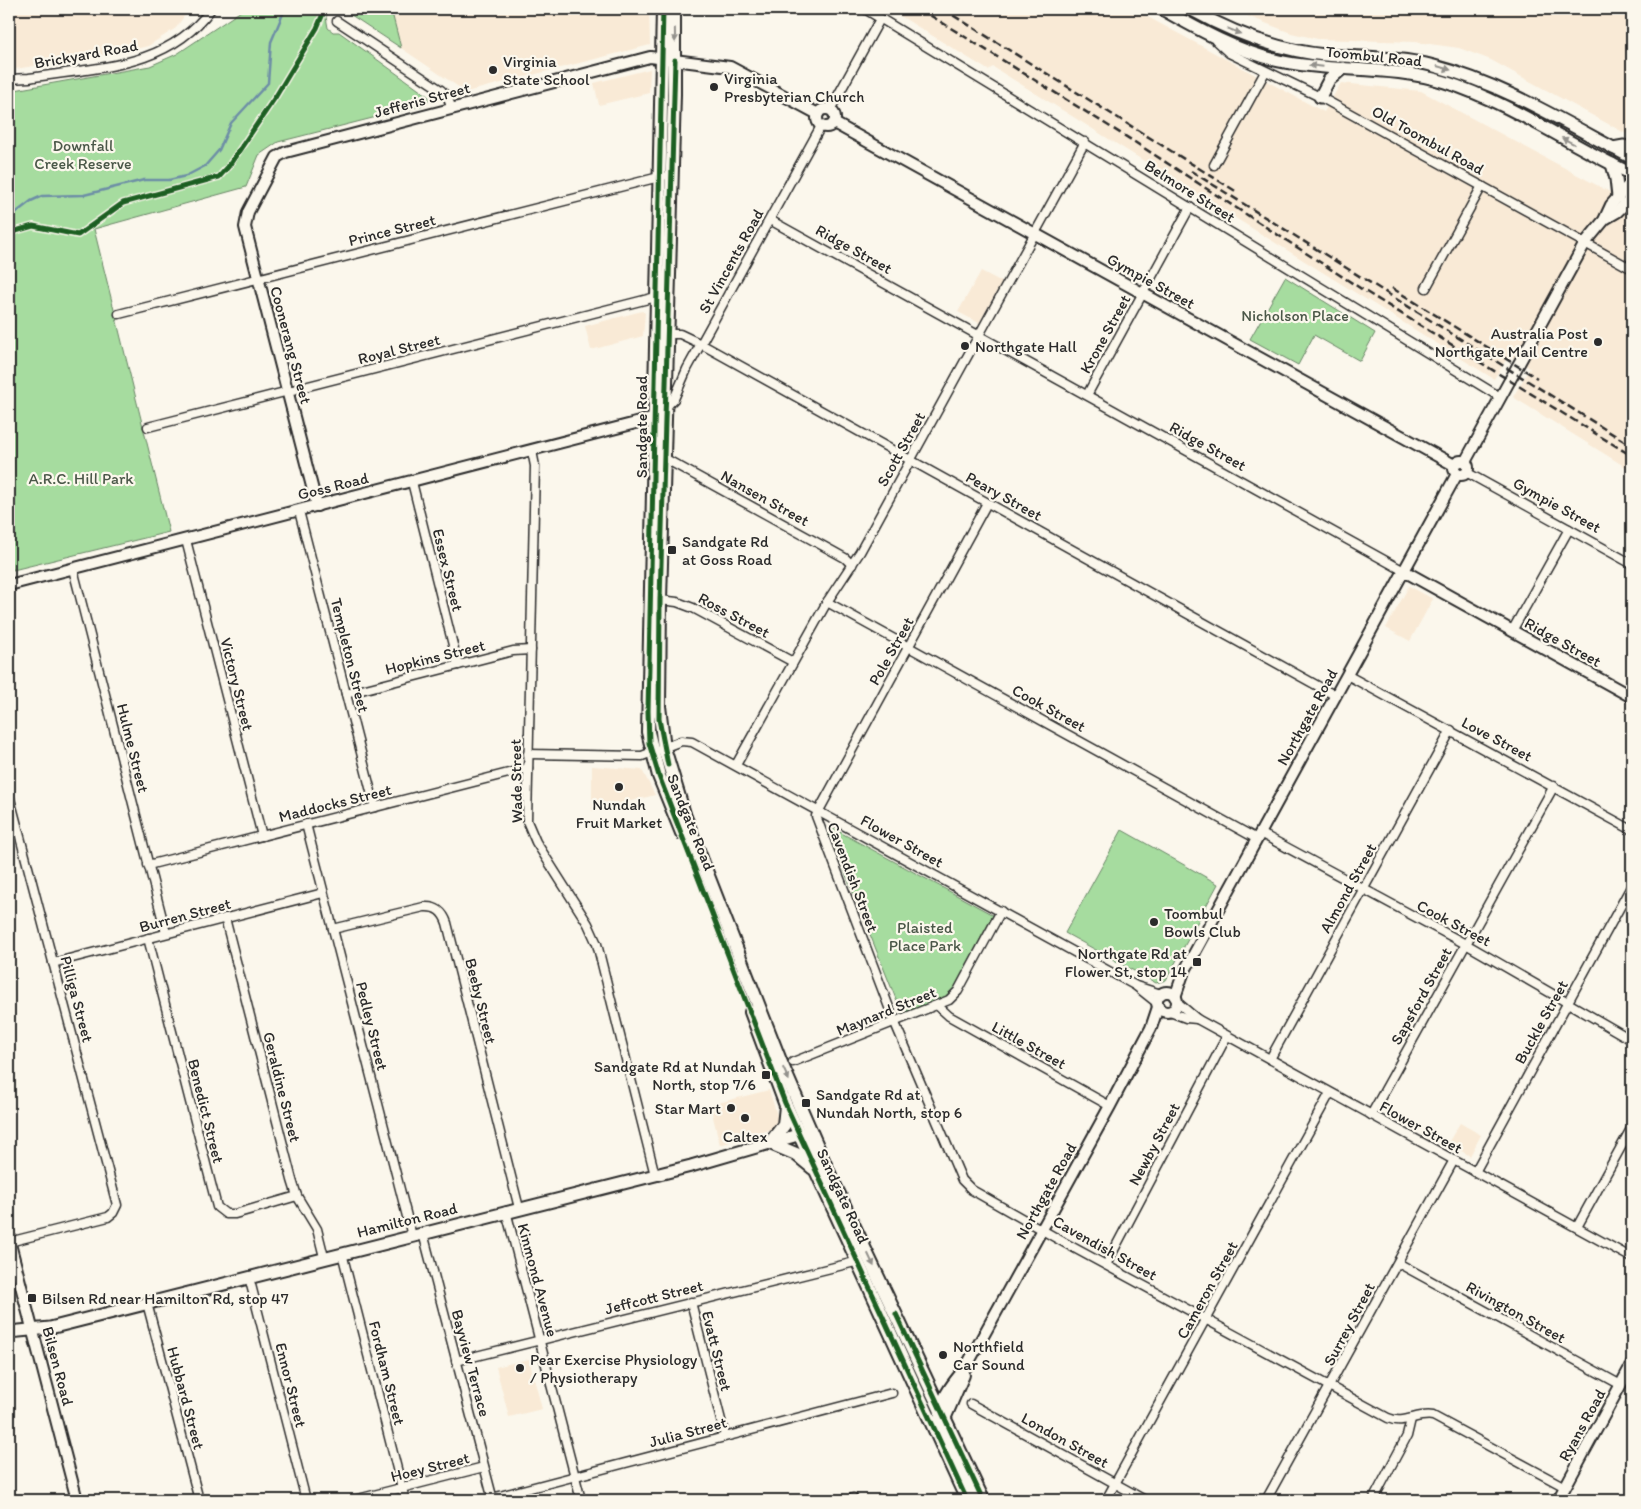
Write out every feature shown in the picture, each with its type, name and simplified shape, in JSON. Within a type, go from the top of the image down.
[{"type":"highway","name":"Sandgate Road","points":[[661,335],[656,297],[663,9]]},
{"type":"highway","name":"Sandgate Road","points":[[674,9],[675,60],[672,176],[661,335],[661,414],[648,732],[652,753],[786,1104],[806,1133],[943,1413],[983,1500]]},
{"type":"highway","name":"Sandgate Road","points":[[661,414],[664,458],[659,706],[664,748],[673,784],[806,1133],[817,1171],[967,1500]]},
{"type":"highway","points":[[786,1104],[784,1125],[770,1143],[796,1154],[817,1171]]},
{"type":"main road","name":"Toombul Road","points":[[1162,9],[1211,36],[1280,61],[1399,72],[1461,87],[1632,174]]},
{"type":"main road","name":"Toombul Road","points":[[1190,9],[1234,31],[1280,47],[1325,55],[1417,62],[1464,74],[1493,86],[1632,158]]},
{"type":"main road","points":[[1320,97],[1329,80],[1343,68]]},
{"type":"main road","points":[[1613,148],[1624,146],[1632,148]]},
{"type":"main road","points":[[1612,164],[1618,197]]},
{"type":"main road","name":"Hamilton Road","points":[[9,1332],[33,1331],[147,1303],[655,1175],[806,1133]]},
{"type":"street","name":"Brickyard Road","points":[[9,79],[29,78],[150,56],[180,40],[211,9]]},
{"type":"street","name":"Belmore Street","points":[[864,9],[1500,396]]},
{"type":"street","points":[[830,110],[880,19]]},
{"type":"street","points":[[337,21],[441,90],[448,98],[451,108]]},
{"type":"street","name":"Old Toombul Road","points":[[1211,36],[1229,53],[1320,97],[1632,269]]},
{"type":"street","name":"Jefferis Street","points":[[258,193],[274,160],[283,153],[646,58],[675,60]]},
{"type":"street","points":[[675,60],[730,67],[818,114]]},
{"type":"street","points":[[1214,165],[1265,72]]},
{"type":"street","points":[[825,109],[830,110],[834,114],[834,123],[830,126],[822,126],[817,119],[818,114],[825,109]]},
{"type":"street","name":"Gympie Street","points":[[834,123],[1632,564]]},
{"type":"street","name":"St Vincents Road","points":[[661,414],[674,399],[700,344],[822,126]]},
{"type":"street","name":"Scott Street","points":[[736,765],[827,602],[852,565],[911,460],[1085,142]]},
{"type":"street","name":"Prince Street","points":[[119,314],[658,177],[672,176]]},
{"type":"street","name":"Northgate Road","points":[[943,1413],[948,1391],[966,1367],[1585,243],[1632,181]]},
{"type":"street","points":[[1426,288],[1482,186]]},
{"type":"street","name":"Coonerang Street","points":[[258,193],[245,222],[317,506]]},
{"type":"street","name":"Northgate Road","points":[[1605,218],[1617,212],[1632,197]]},
{"type":"street","name":"Krone Street","points":[[1086,395],[1190,207]]},
{"type":"street","name":"Ridge Street","points":[[770,220],[1632,697]]},
{"type":"street","name":"Royal Street","points":[[148,427],[656,297]]},
{"type":"street","name":"Peary Street","points":[[661,335],[682,335],[700,344],[1336,696]]},
{"type":"street","name":"Goss Road","points":[[9,585],[412,482],[661,414]]},
{"type":"street","name":"Wade Street","points":[[532,450],[534,466],[528,754],[529,828],[595,938],[655,1175]]},
{"type":"street","name":"Nansen Street","points":[[664,458],[845,558],[852,565]]},
{"type":"street","name":"Essex Street","points":[[412,482],[458,665]]},
{"type":"street","name":"Pole Street","points":[[818,811],[987,503]]},
{"type":"street","name":"Templeton Street","points":[[299,511],[376,807]]},
{"type":"street","points":[[1512,631],[1569,529]]},
{"type":"street","name":"Victory Street","points":[[186,540],[262,836]]},
{"type":"street","name":"Hulme Street","points":[[73,569],[166,933]]},
{"type":"street","name":"Ross Street","points":[[660,600],[677,602],[693,608],[793,662]]},
{"type":"street","name":"Cook Street","points":[[827,602],[1259,836],[1465,945],[1632,1040]]},
{"type":"street","name":"Hopkins Street","points":[[346,694],[514,651],[531,650]]},
{"type":"street","name":"Love Street","points":[[1347,675],[1632,830]]},
{"type":"street","name":"Almond Street","points":[[1270,1059],[1451,730]]},
{"type":"street","name":"Flower Street","points":[[652,753],[677,742],[688,741],[736,765],[1632,1258]]},
{"type":"street","points":[[528,754],[642,756],[652,753]]},
{"type":"street","name":"Maddocks Street","points":[[148,865],[528,768]]},
{"type":"street","name":"Sapsford Street","points":[[1371,1115],[1554,786]]},
{"type":"street","name":"Pilliga Street","points":[[9,795],[116,1198],[115,1210],[108,1217],[9,1241]]},
{"type":"street","name":"Cavendish Street","points":[[818,811],[816,821],[895,1023],[965,1184],[1106,1265],[1394,1420],[1433,1416],[1565,1487]]},
{"type":"street","name":"Pedley Street","points":[[306,824],[323,893],[417,1234]]},
{"type":"street","name":"Buckle Street","points":[[1475,1172],[1632,885]]},
{"type":"street","name":"Burren Street","points":[[53,963],[323,893]]},
{"type":"street","name":"Beeby Street","points":[[333,929],[424,906],[435,907],[442,914],[447,923],[519,1208]]},
{"type":"street","name":"Maynard Street","points":[[793,1062],[938,1006],[954,996],[1002,911]]},
{"type":"street","name":"Geraldine Street","points":[[225,918],[297,1196],[314,1223],[324,1257]]},
{"type":"street","name":"Benedict Street","points":[[148,938],[217,1207],[226,1214],[234,1214],[297,1196]]},
{"type":"street","name":"Little Street","points":[[938,1006],[945,1014],[1110,1106]]},
{"type":"street","name":"Newby Street","points":[[1106,1265],[1228,1036]]},
{"type":"street","name":"Cameron Street","points":[[1106,1500],[1330,1093]]},
{"type":"street","points":[[1577,1228],[1632,1127]]},
{"type":"street","name":"Surrey Street","points":[[1266,1500],[1454,1160]]},
{"type":"street","name":"Kinmond Avenue","points":[[506,1212],[581,1500]]},
{"type":"street","name":"Bayview Terrace","points":[[417,1234],[456,1362],[493,1499]]},
{"type":"street","name":"Bilsen Road","points":[[9,1241],[77,1500]]},
{"type":"street","name":"Fordham Street","points":[[342,1253],[405,1500]]},
{"type":"street","name":"Jeffcott Street","points":[[456,1362],[859,1261]]},
{"type":"street","name":"Rivington Street","points":[[1398,1263],[1621,1386]]},
{"type":"street","name":"Ennor Street","points":[[249,1277],[306,1500]]},
{"type":"street","name":"Evatt Street","points":[[691,1302],[725,1436]]},
{"type":"street","name":"Hubbard Street","points":[[147,1303],[199,1500]]},
{"type":"street","name":"Ryans Road","points":[[1558,1500],[1632,1364]]},
{"type":"street","name":"Julia Street","points":[[493,1499],[892,1393]]},
{"type":"street","name":"London Street","points":[[971,1404],[1145,1500]]},
{"type":"street","points":[[943,1413],[940,1426],[975,1500]]},
{"type":"street","points":[[1373,1500],[1407,1436],[1411,1419]]},
{"type":"street","name":"Hoey Street","points":[[354,1500],[484,1467]]},
{"type":"shaded area","points":[[9,9],[189,9],[176,28],[148,46],[128,51],[9,70]]},
{"type":"shaded area","name":"Virginia State School","points":[[391,9],[649,9],[650,45],[466,92],[401,48]]},
{"type":"shaded area","points":[[889,9],[1133,9],[1324,112],[1341,83],[1421,91],[1632,204],[1632,471],[1513,397],[1530,368],[1509,355],[1494,379],[993,67],[988,70]]},
{"type":"shaded area","points":[[1230,9],[1632,9],[1632,137],[1491,60],[1459,48],[1415,42],[1318,39],[1291,33]]},
{"type":"shaded area","points":[[650,69],[649,93],[599,105],[594,83]]},
{"type":"shaded area","points":[[981,271],[1002,282],[979,323],[958,312]]},
{"type":"shaded area","points":[[642,311],[645,313],[643,336],[591,350],[585,326]]},
{"type":"shaded area","points":[[1409,586],[1433,599],[1410,641],[1386,628]]},
{"type":"shaded area","points":[[592,766],[642,770],[655,795],[592,811]]},
{"type":"shaded area","name":"Caltex","points":[[769,1090],[777,1115],[774,1127],[720,1145],[710,1105]]},
{"type":"shaded area","points":[[1460,1123],[1481,1135],[1470,1156],[1448,1143]]},
{"type":"shaded area","points":[[529,1359],[542,1409],[509,1417],[496,1367]]},
{"type":"green space","name":"Downfall Creek Reserve","points":[[244,9],[334,9],[329,11],[326,17],[328,28],[333,32],[339,32],[429,97],[428,102],[420,106],[278,142],[259,155],[246,187],[94,229],[169,532],[13,570],[9,553],[9,91],[150,66],[177,54]]},
{"type":"green space","points":[[342,9],[391,9],[401,48]]},
{"type":"green space","name":"Nicholson Place","points":[[1285,277],[1375,333],[1360,361],[1314,335],[1298,365],[1250,339]]},
{"type":"green space","name":"Plaisted Place Park","points":[[834,829],[993,915],[950,996],[902,1014],[828,830]]},
{"type":"green space","points":[[1122,830],[1218,884],[1166,980],[1156,983],[1065,933]]},
{"type":"waterway","points":[[9,218],[31,201],[42,196],[84,195],[144,180],[169,180],[186,176],[205,166],[219,150],[231,123],[268,83],[271,42],[285,9]]},
{"type":"railway","points":[[920,9],[1133,141],[1363,290],[1632,456]]},
{"type":"railway","points":[[943,9],[1237,192]]},
{"type":"railway","points":[[1191,171],[1632,446]]},
{"type":"railway","points":[[1392,288],[1537,378]]},
{"type":"cycle path","points":[[9,233],[33,226],[78,235],[123,203],[219,177],[228,167],[276,96],[317,28],[325,9]]},
{"type":"cycle path","points":[[663,9],[648,711],[649,743],[659,776],[785,1103],[967,1500]]},
{"type":"cycle path","points":[[668,765],[659,719],[660,600],[675,60]]},
{"type":"cycle path","points":[[896,1314],[983,1500]]},
{"type":"place","name":"Virginia State School","points":[[493,70]]},
{"type":"place","name":"Virginia Presbyterian Church","points":[[714,87]]},
{"type":"place","name":"Australia Post Northgate Mail Centre","points":[[1598,342]]},
{"type":"place","name":"Northgate Hall","points":[[965,346]]},
{"type":"place","name":"Sandgate Rd at Goss Road","points":[[672,550]]},
{"type":"place","name":"Nundah Fruit Market","points":[[619,787]]},
{"type":"place","name":"Toombul Bowls Club","points":[[1154,922]]},
{"type":"place","name":"Northgate Rd at Flower St, stop 14","points":[[1197,962]]},
{"type":"place","name":"Sandgate Rd at Nundah North, stop 7/6","points":[[766,1075]]},
{"type":"place","name":"Sandgate Rd at Nundah North, stop 6","points":[[806,1103]]},
{"type":"place","name":"Star Mart","points":[[731,1108]]},
{"type":"place","name":"Caltex","points":[[745,1118]]},
{"type":"place","name":"Bilsen Rd near Hamilton Rd, stop 47","points":[[32,1298]]},
{"type":"place","name":"Northfield Car Sound","points":[[943,1355]]},
{"type":"place","name":"Pear Exercise Physiology / Physiotherapy","points":[[520,1368]]},
{"type":"park label","name":"A.R.C. Hill Park","points":[[81,478]]}]
